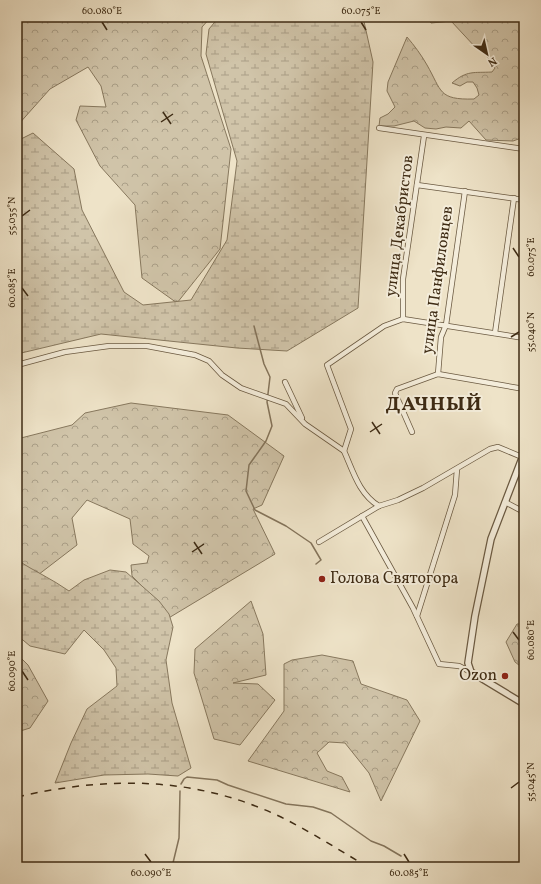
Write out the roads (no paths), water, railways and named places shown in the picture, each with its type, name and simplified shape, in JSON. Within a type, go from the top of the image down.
[{"type":"street","points":[[379,128],[424,136],[524,149]]},
{"type":"street","name":"улица Декабристов","points":[[404,319],[403,279],[424,136]]},
{"type":"street","points":[[417,185],[524,200]]},
{"type":"street","name":"улица Панфиловцев","points":[[438,374],[441,337],[446,325],[465,191]]},
{"type":"street","points":[[495,332],[514,198]]},
{"type":"street","points":[[344,451],[351,429],[327,365],[384,326],[404,319],[495,332],[524,338]]},
{"type":"street","points":[[17,365],[65,352],[109,346],[147,346],[195,355],[208,361],[222,375],[241,388],[286,404],[305,424],[344,451],[363,492],[371,501],[379,506]]},
{"type":"street","points":[[412,432],[395,393],[397,389],[438,374],[524,389]]},
{"type":"street","points":[[284,382],[305,424]]},
{"type":"street","points":[[319,542],[379,506],[398,500],[457,469],[480,454],[494,448],[523,455],[491,539],[475,616],[468,663],[471,672]]},
{"type":"street","points":[[417,616],[455,495],[457,469]]},
{"type":"street","points":[[505,502],[524,512]]},
{"type":"street","points":[[362,516],[417,616],[440,664],[459,666],[524,704]]},
{"type":"waterway","points":[[254,326],[264,364],[270,377],[267,402],[272,426],[266,441],[249,465],[246,491],[255,510],[286,526],[311,543],[321,560],[316,564]]},
{"type":"waterway","points":[[181,784],[187,777],[217,780],[286,804],[313,807],[331,813],[371,841],[384,846],[401,856]]},
{"type":"waterway","points":[[172,867],[179,838],[180,791]]},
{"type":"waterway","points":[[17,864],[24,867]]},
{"type":"railway","points":[[17,797],[51,790],[118,783],[184,787],[216,794],[249,804],[281,817],[368,867]]},
{"type":"place","name":"Голова Святогора","points":[[322,579]]},
{"type":"place","name":"Ozon","points":[[505,676]]},
{"type":"district","name":"ДАЧНЫЙ","points":[[434,405]]}]
